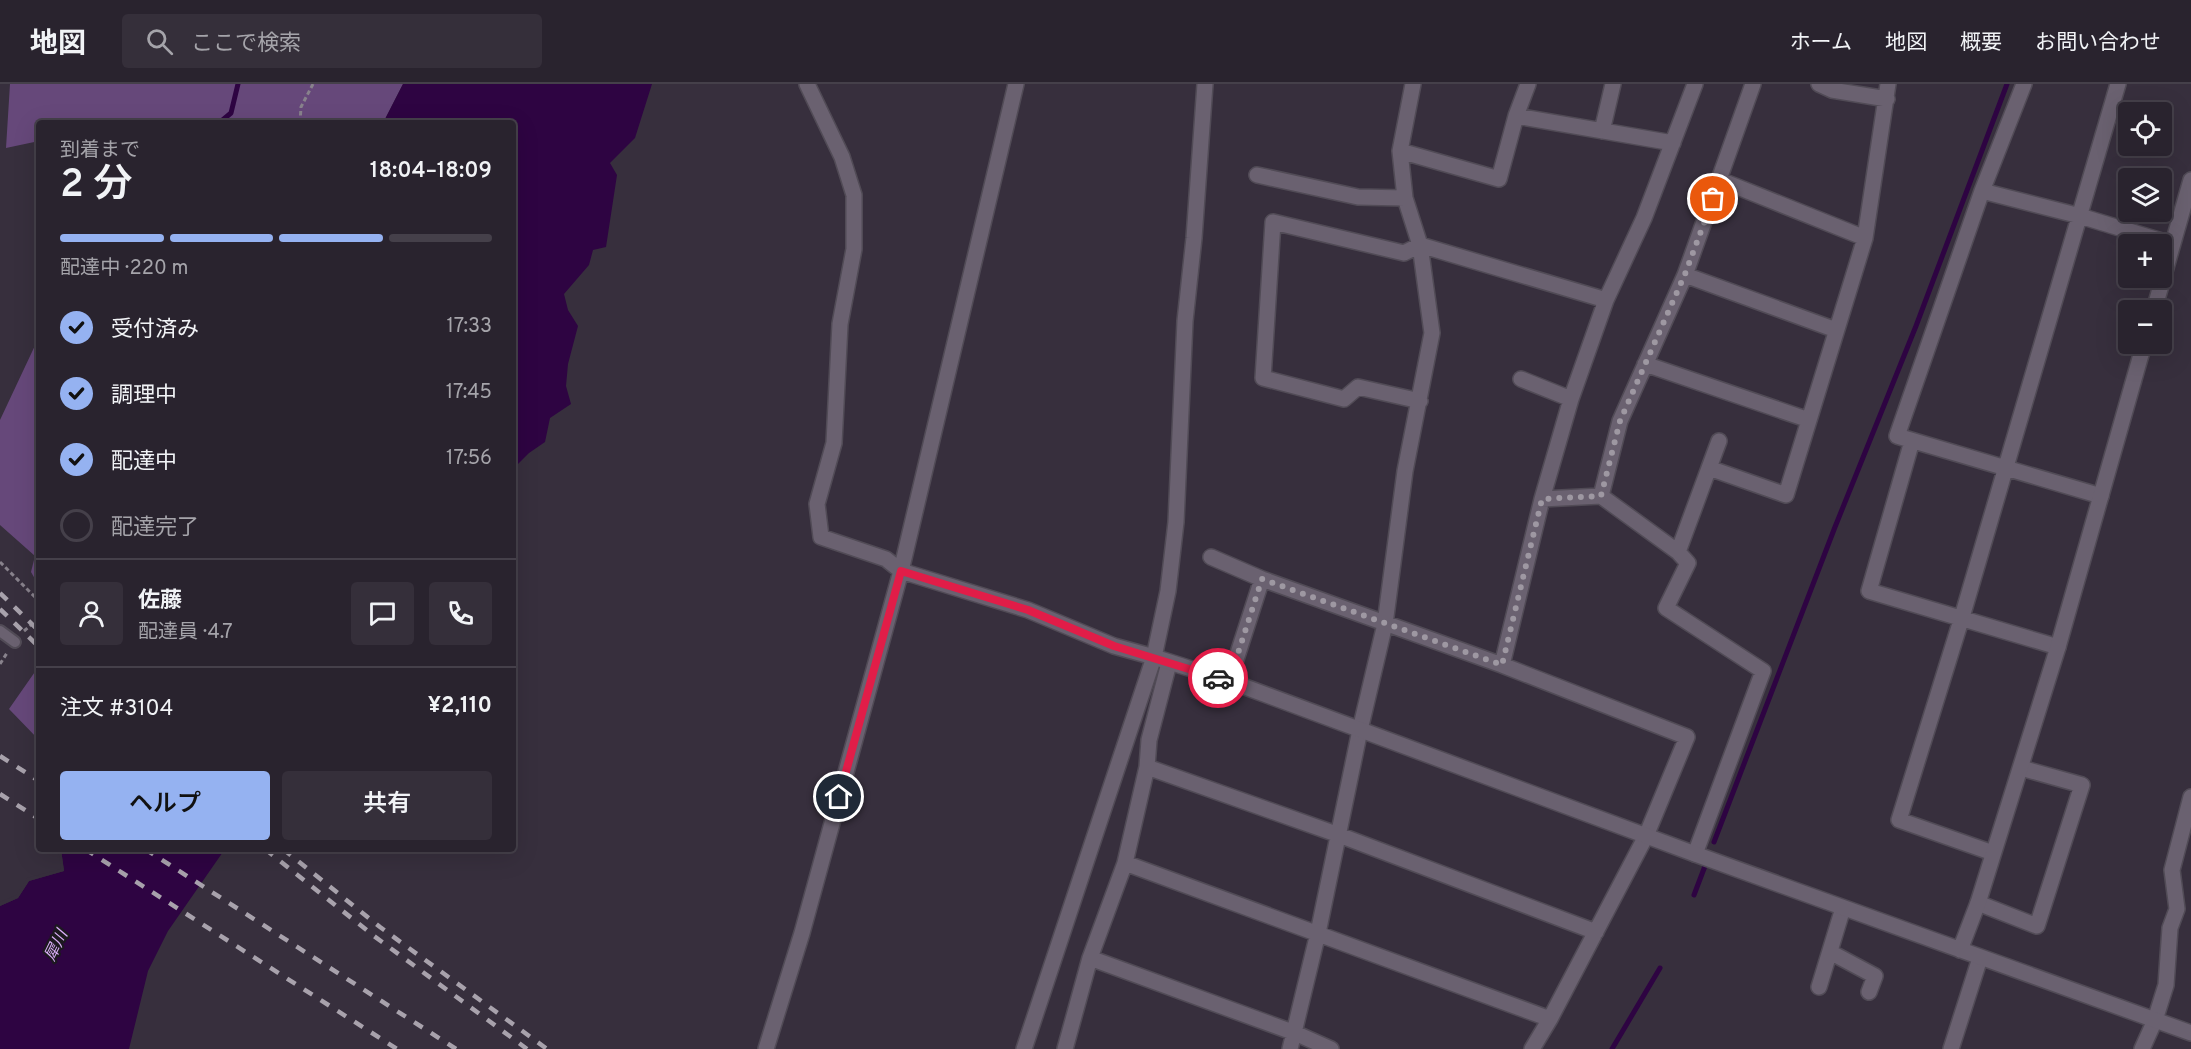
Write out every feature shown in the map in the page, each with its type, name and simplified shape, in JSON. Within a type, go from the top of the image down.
[{"type":"street","points":[[807,84],[842,158],[855,195],[854,249],[840,324],[834,443],[817,504],[821,537],[886,559],[901,571],[1028,610],[1114,646],[1229,681],[1695,854],[2191,1033]]},
{"type":"street","points":[[766,1049],[802,933],[901,571],[1016,84]]},
{"type":"street","points":[[1024,1049],[1154,657],[1168,591],[1176,522],[1185,321],[1194,238],[1205,84]]},
{"type":"street","points":[[1290,1049],[1318,933],[1360,730],[1385,624],[1404,471],[1432,333],[1420,245],[1405,198],[1400,151],[1413,84]]},
{"type":"street","points":[[1400,151],[1499,179],[1516,116],[1528,84]]},
{"type":"street","points":[[1602,131],[1613,84]]},
{"type":"street","points":[[1502,665],[1542,499],[1571,399],[1606,300],[1644,218],[1695,84]]},
{"type":"street","points":[[1601,496],[1620,421],[1685,274],[1753,84]]},
{"type":"street","points":[[1709,468],[1786,495],[1865,238],[1888,92],[1832,90],[1819,84]]},
{"type":"street","points":[[2024,84],[1982,191],[1897,436],[2007,466],[2101,496]]},
{"type":"street","points":[[1993,853],[1899,820],[2007,466],[2118,84]]},
{"type":"street","points":[[1516,116],[1673,143]]},
{"type":"street","points":[[1257,175],[1358,197],[1405,198]]},
{"type":"street","points":[[1720,180],[1865,238]]},
{"type":"street","points":[[2172,244],[2191,180]]},
{"type":"street","points":[[1982,191],[2139,234]]},
{"type":"street","points":[[1420,401],[1358,387],[1344,399],[1263,378],[1273,222],[1404,254],[1420,245],[1606,300]]},
{"type":"street","points":[[1685,274],[1836,330]]},
{"type":"street","points":[[1960,950],[1978,903],[2058,647],[2141,354]]},
{"type":"street","points":[[1645,363],[1809,420]]},
{"type":"street","points":[[1521,379],[1571,399]]},
{"type":"street","points":[[1678,552],[1719,441]]},
{"type":"street","points":[[1912,441],[1869,591],[2058,647]]},
{"type":"street","points":[[1542,499],[1601,496],[1678,552],[1688,563],[1666,608],[1763,671],[1695,854]]},
{"type":"street","points":[[1211,557],[1262,579],[1502,665],[1687,737],[1646,836],[1532,1049]]},
{"type":"street","points":[[1229,681],[1262,579]]},
{"type":"street","points":[[1065,1049],[1090,958],[1125,863],[1147,767],[1149,740],[1169,663]]},
{"type":"street","points":[[1147,767],[1339,835],[1596,932]]},
{"type":"street","points":[[1978,903],[2037,926],[2082,785],[2021,768]]},
{"type":"street","points":[[2142,1049],[2155,1020],[2166,985],[2170,928],[2177,909],[2172,870],[2191,797]]},
{"type":"street","points":[[1125,863],[1550,1018]]},
{"type":"street","points":[[1819,987],[1843,908]]},
{"type":"street","points":[[1830,952],[1875,976],[1869,992]]},
{"type":"street","points":[[1090,958],[1295,1033],[1331,1049]]},
{"type":"street","points":[[1951,1049],[1980,958]]},
{"type":"lane","points":[[0,631],[15,642]]},
{"type":"path","points":[[300,120],[301,107],[313,84]]},
{"type":"path","points":[[0,562],[36,598]]},
{"type":"shaded area","points":[[10,84],[403,84],[385,120],[36,120],[36,142],[6,148]]},
{"type":"shaded area","points":[[36,343],[36,581],[31,572],[35,556],[0,525],[0,420]]},
{"type":"shaded area","points":[[36,670],[36,737],[9,709]]},
{"type":"water","points":[[403,84],[652,84],[635,138],[610,163],[617,175],[606,247],[593,250],[589,265],[564,294],[568,310],[578,326],[568,364],[566,386],[571,404],[550,418],[545,442],[516,466],[516,120],[385,120]]},
{"type":"water","name":"犀川","points":[[61,852],[223,852],[168,931],[148,971],[129,1049],[0,1049],[0,906],[18,898],[29,881],[64,871]]},
{"type":"pier","points":[[58,852],[61,852],[64,871],[29,881],[18,898],[0,906],[0,902],[16,895],[27,878],[61,869]]},
{"type":"waterway","points":[[223,120],[231,113],[238,84]]},
{"type":"waterway","points":[[1714,842],[1835,527],[1916,326],[2007,84]]},
{"type":"waterway","points":[[1694,895],[1705,866]]},
{"type":"waterway","points":[[1612,1049],[1660,968]]},
{"type":"railway","points":[[0,593],[36,628]]},
{"type":"railway","points":[[0,609],[36,644]]},
{"type":"railway","points":[[0,756],[36,779]]},
{"type":"railway","points":[[0,794],[36,817]]},
{"type":"railway","points":[[90,852],[397,1049]]},
{"type":"railway","points":[[150,852],[456,1049]]},
{"type":"railway","points":[[269,852],[374,936],[527,1049]]},
{"type":"railway","points":[[287,852],[380,927],[547,1049]]},
{"type":"way so far","points":[[1218,678],[1229,681],[1262,579],[1502,665],[1542,499],[1601,496],[1620,421],[1685,274],[1713,199]]},
{"type":"route","points":[[839,797],[901,571],[1028,610],[1114,646],[1218,678]]}]
